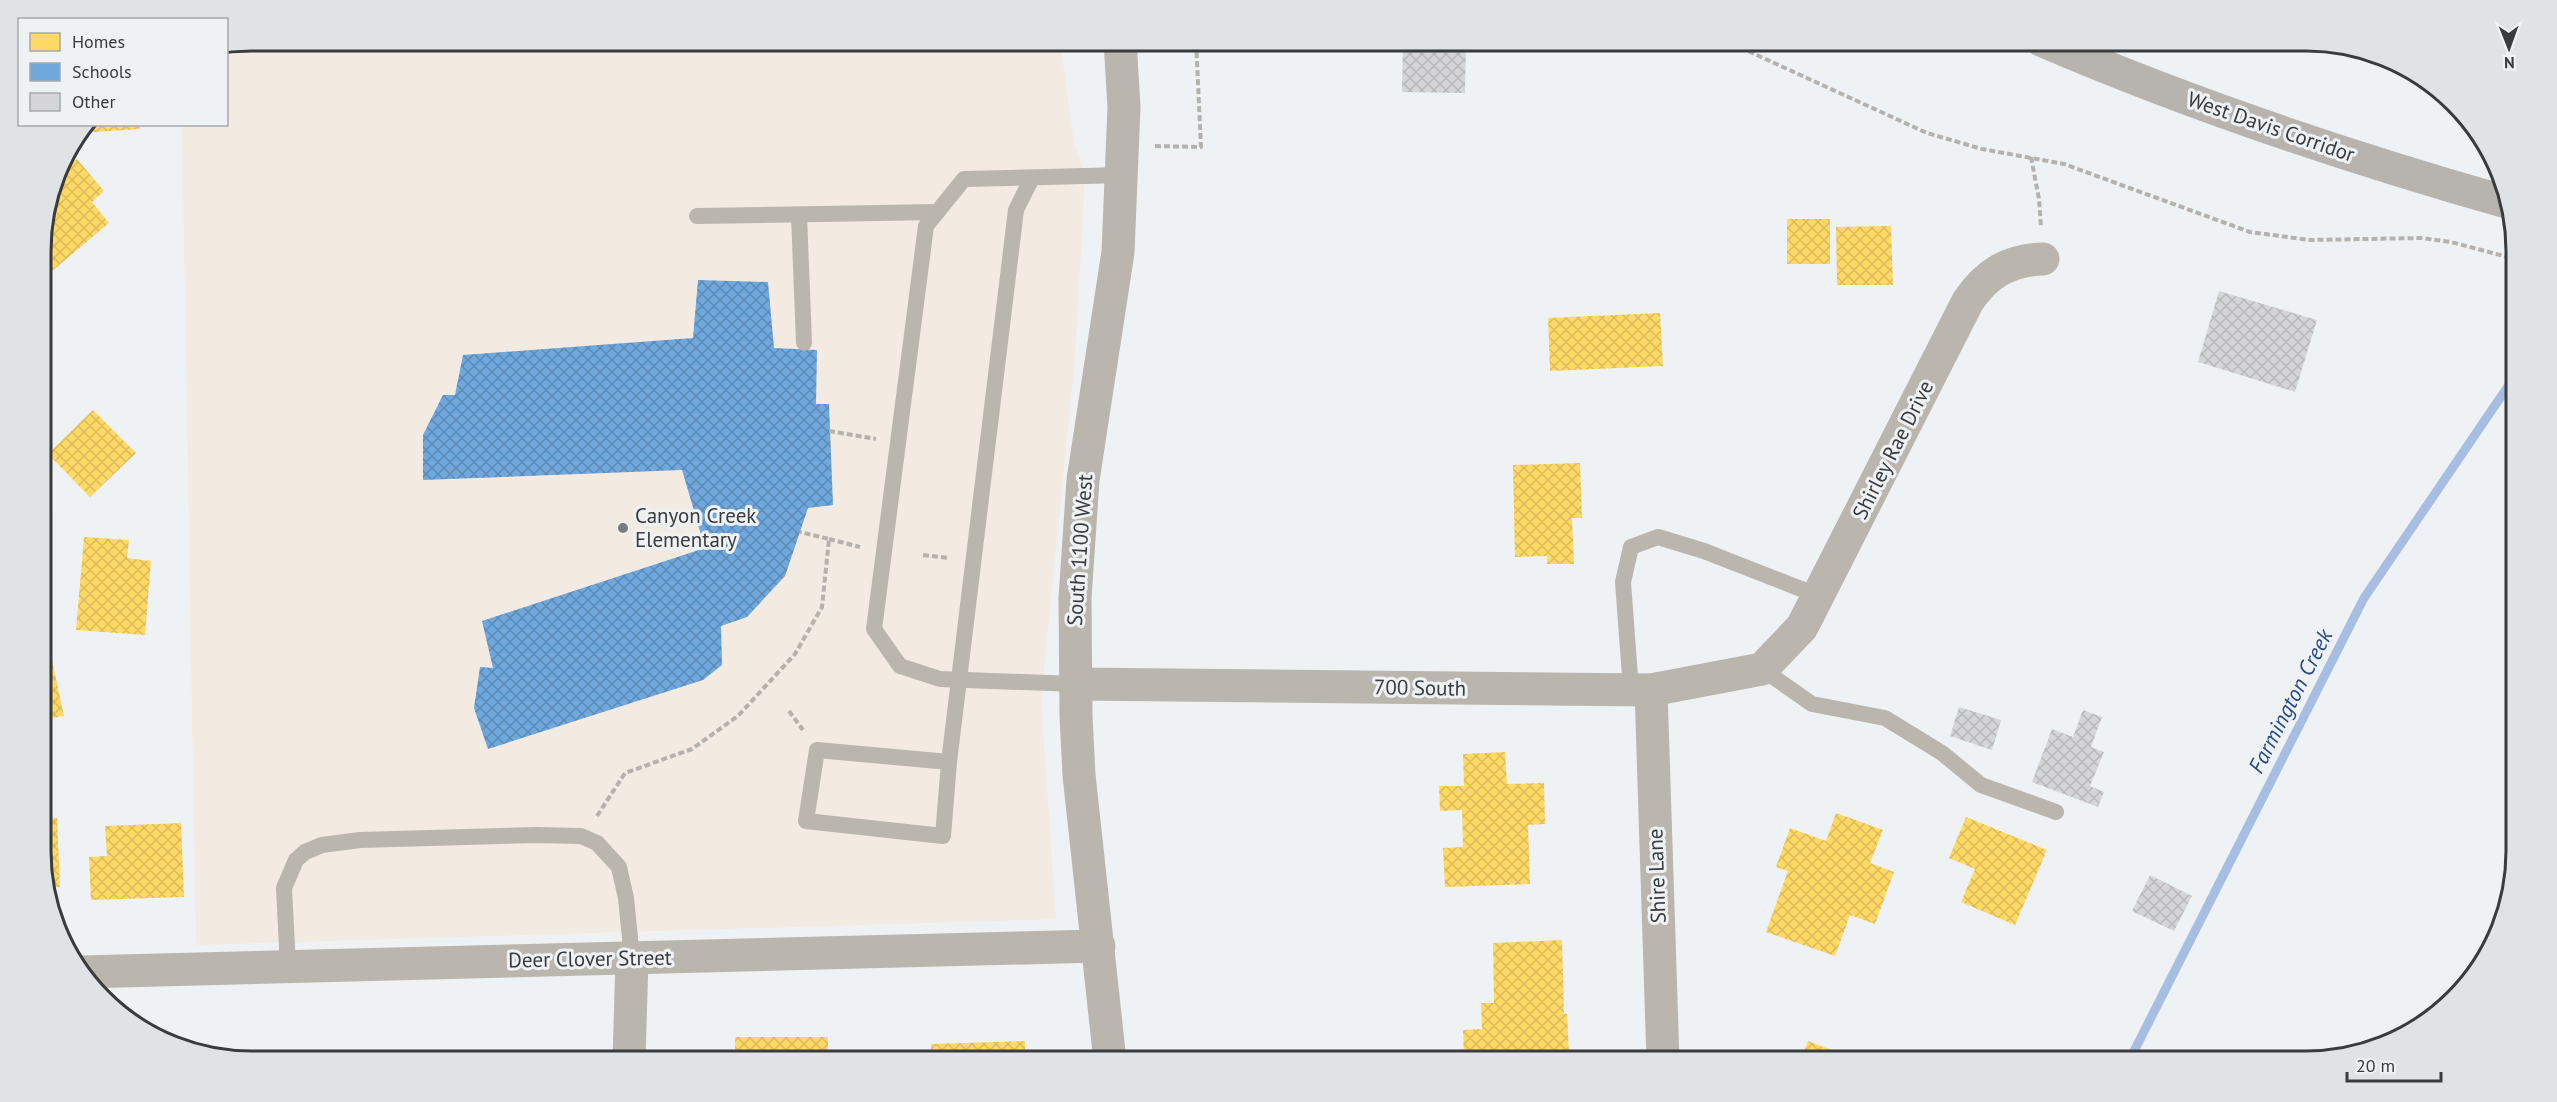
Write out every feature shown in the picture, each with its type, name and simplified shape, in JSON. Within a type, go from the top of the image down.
[{"type":"highway","name":"West Davis Corridor","points":[[2069,51],[2214,109],[2336,151],[2499,200]]},
{"type":"street","name":"South 1100 West","points":[[1109,1051],[1079,775],[1075,684],[1075,597],[1083,480],[1117,262],[1124,160],[1121,51]]},
{"type":"street","name":"Shirley Rae Drive","points":[[1762,669],[1802,627],[1968,301],[1989,275],[2003,267],[2016,262],[2043,259]]},
{"type":"street","name":"700 South","points":[[1075,684],[1641,690],[1762,669]]},
{"type":"street","name":"Shire Lane","points":[[1641,690],[1662,1051]]},
{"type":"street","name":"Deer Clover Street","points":[[91,972],[1099,946]]},
{"type":"street","points":[[629,1051],[632,958]]},
{"type":"lane","points":[[1075,684],[940,679],[900,666],[874,629],[926,226],[964,179],[1032,178],[1124,160]]},
{"type":"lane","points":[[949,762],[817,750],[806,821],[943,836],[949,762],[1016,210],[1032,178]]},
{"type":"lane","points":[[697,216],[937,212]]},
{"type":"lane","points":[[799,215],[804,343]]},
{"type":"lane","points":[[1641,690],[1623,582],[1631,547],[1658,537],[1704,551],[1819,596]]},
{"type":"lane","points":[[1762,669],[1812,704],[1885,718],[1942,753],[1981,785],[2056,812]]},
{"type":"lane","points":[[288,967],[284,888],[296,860],[305,852],[322,845],[360,840],[536,835],[581,837],[597,843],[619,867],[626,898],[632,958]]},
{"type":"path","points":[[1124,160],[1201,147],[1197,51]]},
{"type":"path","points":[[1748,51],[1927,134],[1982,149],[2064,164],[2250,232],[2310,240],[2421,238],[2451,242],[2506,257]]},
{"type":"path","points":[[2031,157],[2039,199],[2043,259]]},
{"type":"path","points":[[830,431],[876,439]]},
{"type":"path","points":[[800,532],[864,548]]},
{"type":"path","points":[[597,817],[625,773],[692,749],[738,717],[795,654],[822,607],[829,539]]},
{"type":"shaded area","name":"Canyon Creek Elementary","points":[[1061,51],[1074,143],[1085,176],[1075,358],[1041,699],[1056,919],[196,945],[182,126],[228,126],[228,53]]},
{"type":"building: Homes","points":[[95,126],[139,126],[140,129],[90,132]]},
{"type":"building: Homes","points":[[77,159],[104,191],[92,202],[109,223],[51,272],[53,225],[58,199],[72,163]]},
{"type":"building: Homes","points":[[1787,219],[1830,219],[1830,264],[1787,264]]},
{"type":"building: Homes","points":[[1891,226],[1893,285],[1837,285],[1836,227]]},
{"type":"building: Homes","points":[[1660,313],[1663,366],[1550,371],[1548,318]]},
{"type":"building: Homes","points":[[93,410],[136,453],[90,497],[51,457],[51,451]]},
{"type":"building: Homes","points":[[1580,463],[1582,518],[1572,518],[1574,564],[1547,564],[1547,556],[1515,557],[1513,465]]},
{"type":"building: Homes","points":[[84,537],[129,540],[127,558],[151,561],[145,635],[76,630]]},
{"type":"building: Homes","points":[[51,656],[64,716],[51,718]]},
{"type":"building: Homes","points":[[1505,752],[1507,784],[1544,783],[1545,824],[1528,825],[1530,884],[1445,887],[1443,848],[1463,847],[1462,810],[1440,811],[1439,786],[1464,786],[1463,754]]},
{"type":"building: Homes","points":[[1836,813],[1883,830],[1870,863],[1894,872],[1875,924],[1850,915],[1835,956],[1766,932],[1788,871],[1776,867],[1790,828],[1826,841]]},
{"type":"building: Homes","points":[[1966,817],[2047,850],[2015,925],[1961,902],[1975,869],[1949,858]]},
{"type":"building: Homes","points":[[51,818],[57,818],[60,887],[55,887],[53,877]]},
{"type":"building: Homes","points":[[181,823],[184,897],[91,900],[89,857],[107,856],[105,826]]},
{"type":"building: Homes","points":[[1562,940],[1564,1014],[1567,1014],[1569,1051],[1464,1051],[1463,1030],[1482,1029],[1481,1003],[1494,1003],[1493,943]]},
{"type":"building: Homes","points":[[735,1037],[828,1037],[828,1051],[735,1051]]},
{"type":"building: Homes","points":[[1025,1041],[1025,1051],[931,1051],[931,1044]]},
{"type":"building: Homes","points":[[1808,1041],[1834,1051],[1804,1051]]},
{"type":"building: Homes","points":[[448,1050],[541,1050],[541,1051]]},
{"type":"building: Schools","name":"Canyon Creek Elementary","points":[[698,280],[768,282],[774,348],[817,350],[816,404],[829,404],[833,505],[808,508],[785,576],[747,617],[721,626],[722,665],[703,680],[488,749],[474,708],[480,667],[493,668],[482,621],[705,548],[682,470],[423,480],[423,435],[443,395],[455,395],[463,355],[693,338]]},
{"type":"building: Other","points":[[1403,51],[1466,51],[1465,93],[1402,92]]},
{"type":"building: Other","points":[[2219,291],[2317,320],[2295,392],[2198,362]]},
{"type":"building: Other","points":[[1959,707],[2001,720],[1992,750],[1950,736]]},
{"type":"building: Other","points":[[2083,710],[2102,717],[2091,747],[2104,752],[2090,786],[2104,792],[2098,807],[2032,782],[2052,729],[2073,737]]},
{"type":"building: Other","points":[[2150,875],[2192,896],[2174,931],[2132,911]]},
{"type":"waterway","name":"Farmington Creek","points":[[2134,1051],[2364,598],[2506,389]]},
{"type":"place","name":"Canyon Creek Elementary","points":[[623,528]]}]
